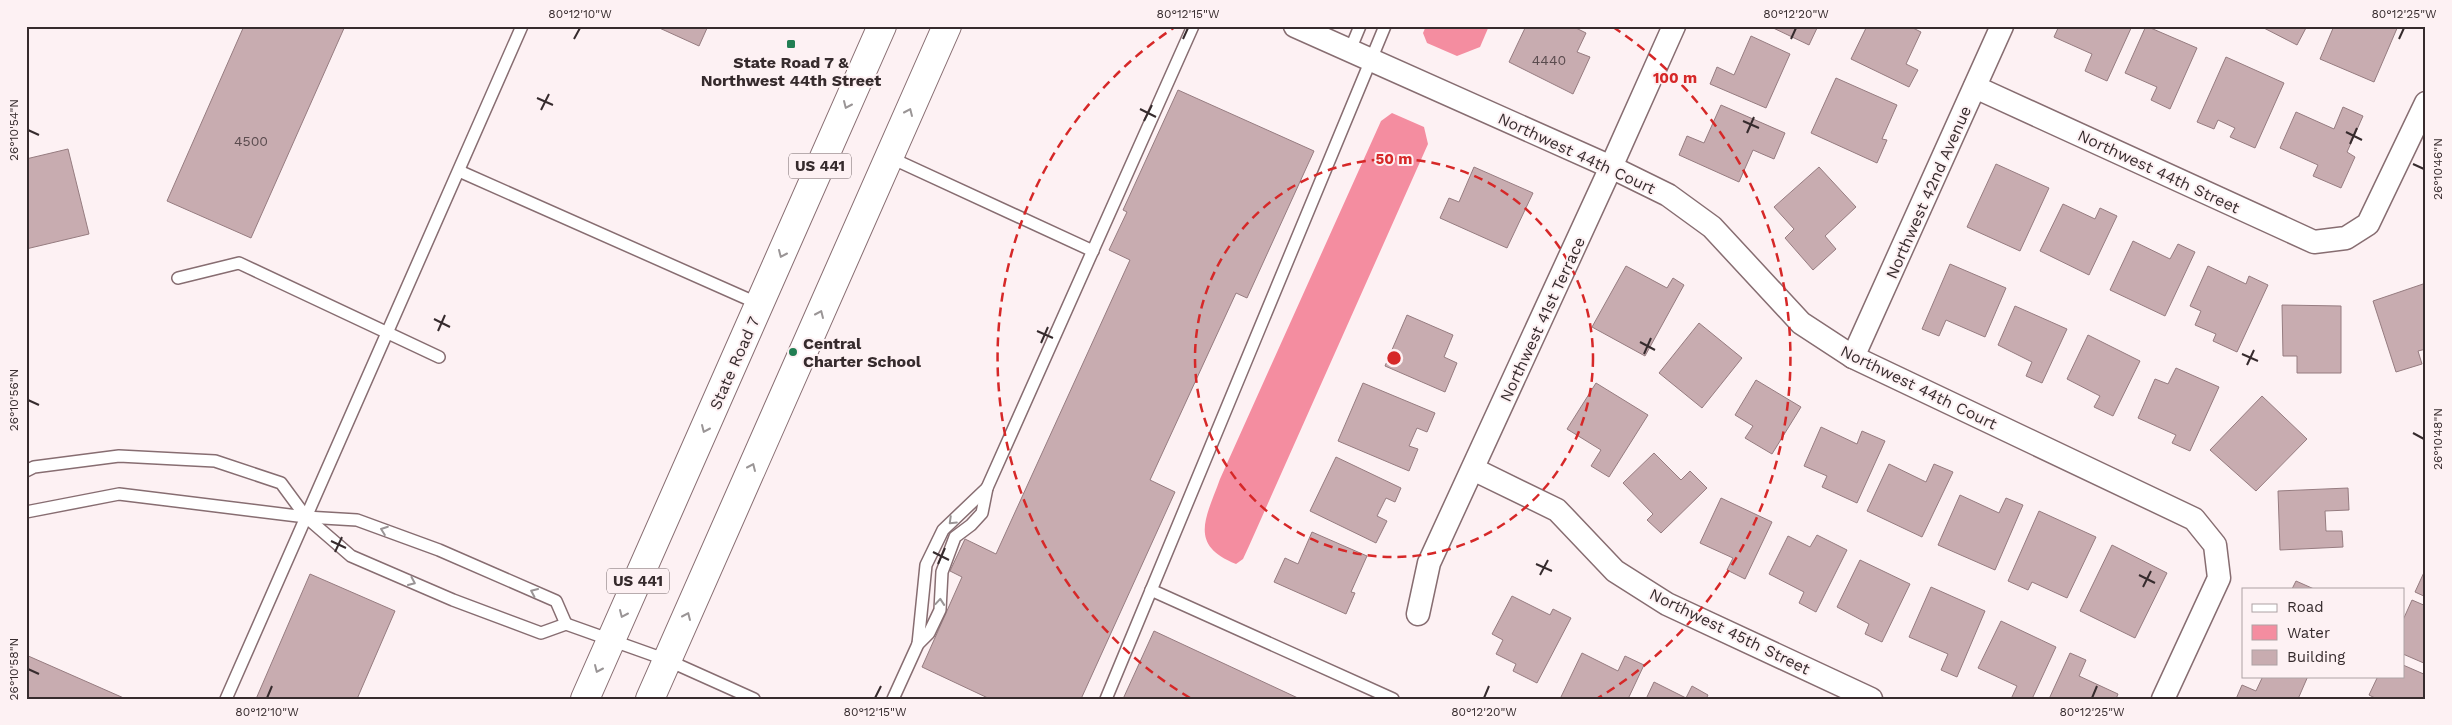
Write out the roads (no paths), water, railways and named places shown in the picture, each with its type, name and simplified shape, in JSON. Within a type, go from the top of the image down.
[{"type":"main road","name":"State Road 7","points":[[585,699],[882,26]]},
{"type":"main road","points":[[650,699],[947,26]]},
{"type":"street","name":"Northwest 44th Court","points":[[1295,26],[1611,167],[1668,196],[1712,227],[1801,323],[1853,357],[2194,518],[2215,545],[2219,578],[2163,699]]},
{"type":"street","name":"Northwest 41st Terrace","points":[[1418,614],[1429,564],[1674,26]]},
{"type":"street","name":"Northwest 42nd Avenue","points":[[1853,357],[2002,26]]},
{"type":"street","name":"Northwest 44th Street","points":[[1975,87],[2314,242],[2346,238],[2368,224],[2426,103]]},
{"type":"street","name":"Northwest 45th Street","points":[[1473,469],[1557,510],[1615,570],[1667,604],[1871,699]]},
{"type":"lane","points":[[226,699],[522,26]]},
{"type":"lane","points":[[918,644],[929,633],[940,610],[942,572],[955,537],[982,513],[987,488],[1193,26]]},
{"type":"lane","points":[[1350,50],[1360,26]]},
{"type":"lane","points":[[1106,699],[1385,26]]},
{"type":"lane","points":[[889,157],[1093,251]]},
{"type":"lane","points":[[459,170],[760,304]]},
{"type":"lane","points":[[178,278],[239,263],[439,357]]},
{"type":"lane","points":[[26,471],[34,468],[119,456],[215,461],[281,483],[306,516],[351,556],[453,600],[541,633],[566,624],[612,639],[667,660],[754,699]]},
{"type":"lane","points":[[893,699],[918,644],[926,565],[943,530],[987,488]]},
{"type":"lane","points":[[26,512],[119,494],[306,516],[357,520],[439,550],[556,601],[566,624]]},
{"type":"lane","points":[[1151,590],[1393,699]]},
{"type":"water","points":[[1426,26],[1489,26],[1480,47],[1457,56],[1427,43],[1423,33]]},
{"type":"water","points":[[1392,113],[1424,127],[1428,144],[1249,546],[1243,559],[1236,564],[1211,548],[1206,539],[1206,517],[1210,505],[1381,121]]},
{"type":"place","name":"State Road 7 & Northwest 44th Street","points":[[791,44]]},
{"type":"place","name":"Central Charter School","points":[[793,352]]}]
